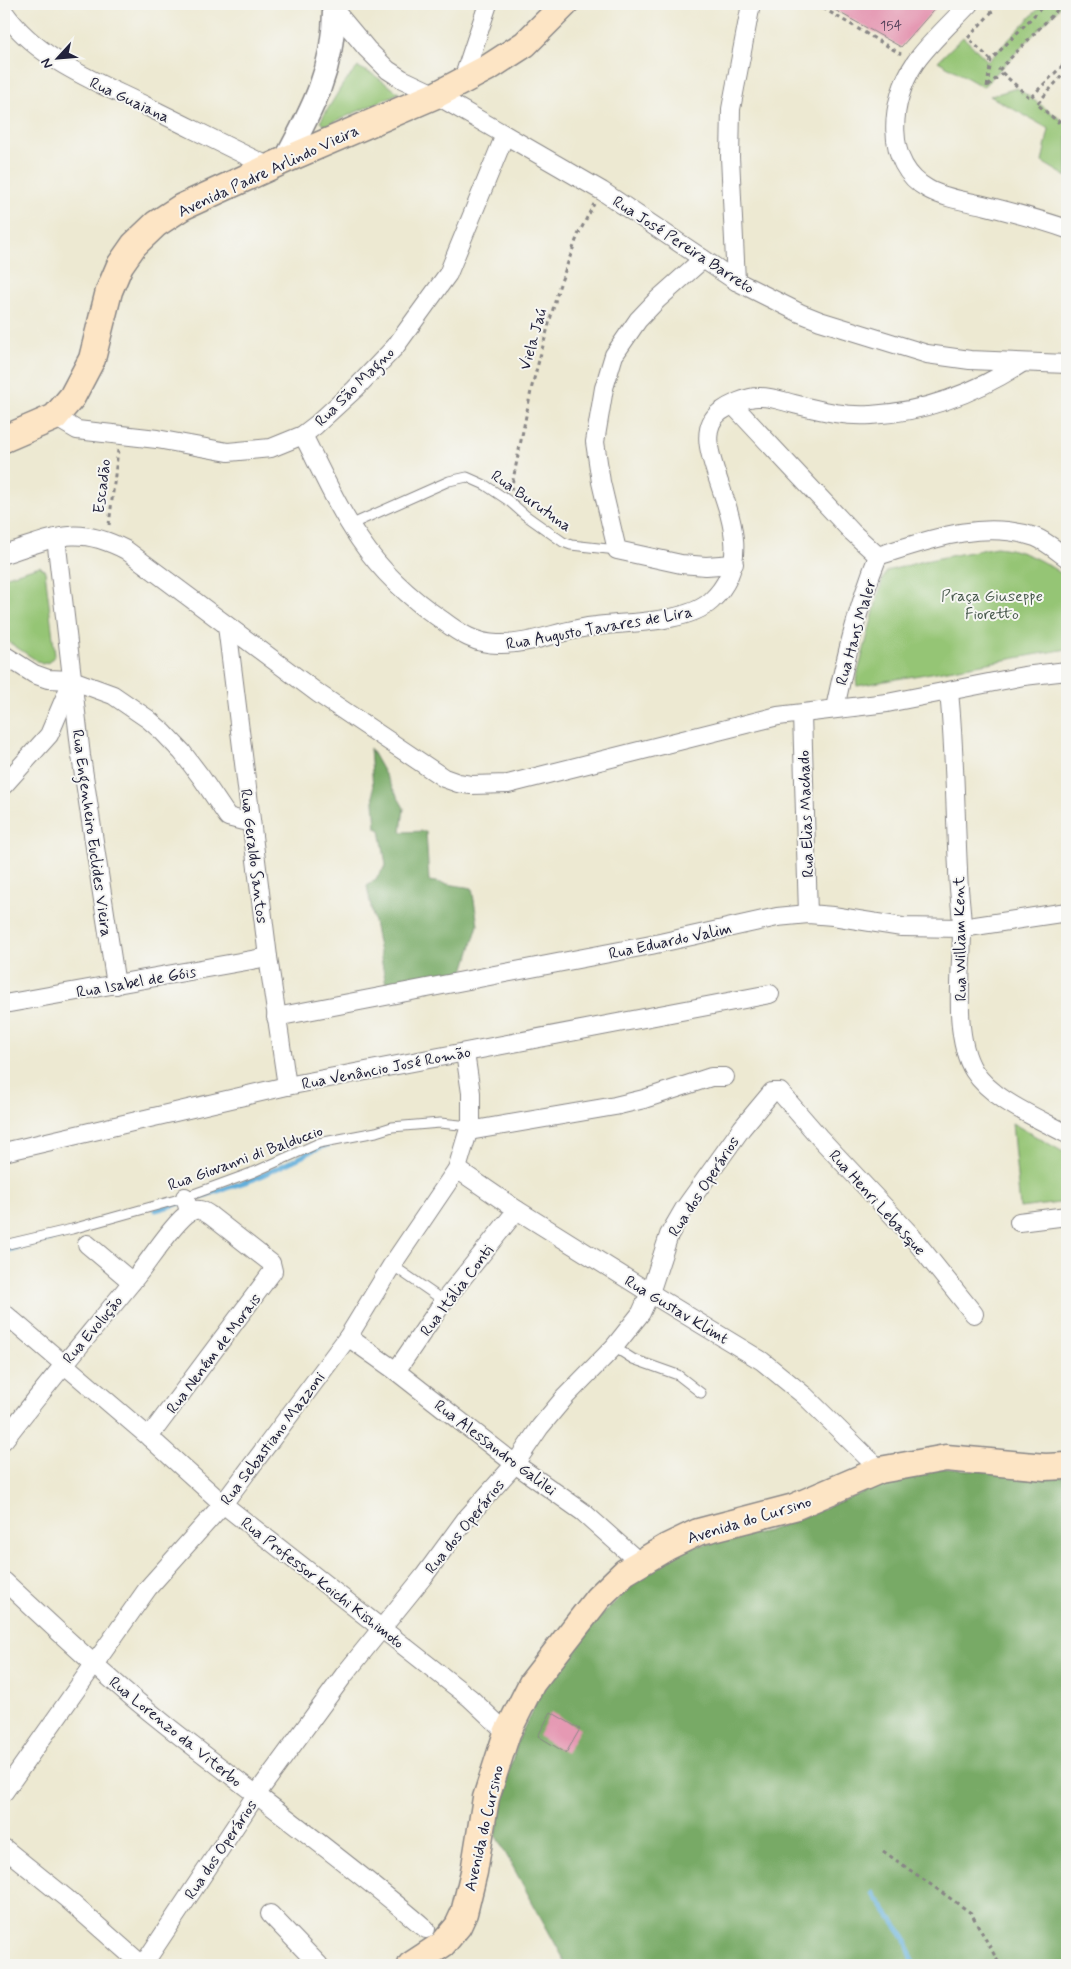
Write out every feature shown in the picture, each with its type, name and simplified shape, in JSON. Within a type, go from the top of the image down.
[{"type":"main road","name":"Avenida Padre Arlindo Vieira","points":[[4,439],[55,418],[72,396],[92,360],[109,291],[120,265],[134,245],[156,224],[182,207],[277,163],[436,95],[492,66],[526,44],[565,4]]},
{"type":"main road","name":"Avenida do Cursino","points":[[411,1965],[443,1944],[458,1926],[474,1872],[486,1798],[506,1733],[532,1683],[574,1626],[598,1598],[625,1572],[666,1546],[698,1532],[794,1507],[880,1470],[946,1458],[1067,1466]]},
{"type":"street","points":[[462,82],[488,4]]},
{"type":"street","points":[[736,281],[730,157],[731,109],[751,4]]},
{"type":"street","points":[[969,4],[915,63],[897,107],[894,126],[899,153],[907,170],[928,189],[948,196],[1037,218],[1067,229]]},
{"type":"street","points":[[277,163],[308,116],[322,85],[334,34],[332,7]]},
{"type":"street","name":"Rua José Pereira Barreto","points":[[332,7],[388,70],[505,134],[602,191],[736,281],[820,321],[927,354],[970,360],[1067,364]]},
{"type":"street","name":"Rua Guaiana","points":[[4,12],[29,39],[60,63],[92,81],[277,163]]},
{"type":"street","name":"Rua São Magno","points":[[55,418],[77,430],[120,434],[228,452],[271,448],[303,435],[355,389],[395,347],[448,274],[505,134]]},
{"type":"street","points":[[703,259],[657,300],[638,320],[614,355],[604,388],[595,442],[601,482],[617,550],[681,564],[706,566],[734,564],[735,540],[719,480],[710,458],[707,433],[718,413],[733,405],[749,398],[762,397],[847,415],[896,413],[947,400],[976,390],[997,379],[1022,362]]},
{"type":"street","points":[[733,405],[852,532],[878,556],[943,536],[992,530],[1018,532],[1037,538],[1067,558]]},
{"type":"street","name":"Rua Augusto Tavares de Lira","points":[[303,435],[350,525],[373,556],[420,604],[457,631],[485,643],[500,644],[590,626],[660,619],[698,610],[713,599],[723,587],[734,564]]},
{"type":"street","points":[[4,554],[66,535],[88,535],[108,541],[126,550],[319,694],[405,753],[444,778],[458,783],[484,786],[508,784],[778,716],[887,703],[1024,676],[1067,672]]},
{"type":"street","name":"Rua Engenheiro Euclides Vieira","points":[[56,538],[81,756],[116,985]]},
{"type":"street","name":"Rua Hans Maler","points":[[836,708],[854,624],[878,556]]},
{"type":"street","name":"Rua Geraldo Santos","points":[[227,626],[268,957],[287,1086]]},
{"type":"street","points":[[4,655],[34,674],[48,679],[72,680],[112,696],[148,719],[182,752],[228,817],[251,823]]},
{"type":"street","points":[[4,785],[49,735],[72,680]]},
{"type":"street","name":"Rua William Kent","points":[[948,692],[954,738],[958,872],[962,928],[960,1022],[967,1056],[981,1081],[997,1095],[1067,1134]]},
{"type":"street","name":"Rua Elias Machado","points":[[802,714],[808,914]]},
{"type":"street","name":"Rua Eduardo Valim","points":[[276,1017],[651,945],[778,917],[808,914],[902,926],[962,928],[1067,912]]},
{"type":"street","name":"Rua Isabel de Góis","points":[[4,1004],[268,957]]},
{"type":"street","name":"Rua Venâncio José Romão","points":[[4,1152],[287,1086],[770,994]]},
{"type":"street","name":"Rua Sebastiano Mazzoni","points":[[4,1792],[148,1588],[223,1504],[348,1337],[392,1265],[456,1169],[470,1129],[471,1093],[465,1053]]},
{"type":"street","points":[[470,1129],[615,1106],[644,1100],[711,1077],[725,1077]]},
{"type":"street","name":"Rua dos Operários","points":[[142,1965],[256,1795],[344,1675],[424,1576],[465,1520],[515,1464],[540,1427],[565,1397],[614,1347],[640,1313],[650,1293],[669,1235],[684,1208],[742,1128],[772,1092],[780,1092]]},
{"type":"street","name":"Rua Henri Lebasque","points":[[780,1092],[819,1138],[909,1233],[974,1314]]},
{"type":"street","name":"Rua Gustav Klimt","points":[[456,1169],[517,1210],[762,1361],[805,1396],[880,1470]]},
{"type":"street","name":"Rua Neném de Morais","points":[[149,1437],[269,1279],[273,1267],[205,1211],[185,1210]]},
{"type":"street","name":"Rua Evolução","points":[[4,1440],[63,1364],[132,1282],[185,1210]]},
{"type":"street","name":"Rua Itália Conti","points":[[396,1371],[444,1301],[517,1210]]},
{"type":"street","points":[[1020,1222],[1067,1216]]},
{"type":"street","points":[[87,1244],[132,1282]]},
{"type":"street","name":"Rua Professor Koichi Kishimoto","points":[[4,1313],[149,1437],[223,1504],[470,1698],[506,1733]]},
{"type":"street","name":"Rua Alessandro Galilei","points":[[348,1337],[396,1371],[515,1464],[583,1512],[640,1562]]},
{"type":"street","name":"Rua Lorenzo da Viterbo","points":[[4,1581],[95,1665],[165,1724],[381,1891],[426,1929]]},
{"type":"street","points":[[4,1848],[66,1898],[142,1965]]},
{"type":"street","points":[[270,1914],[319,1965]]},
{"type":"lane","name":"Rua Burutuna","points":[[350,525],[459,477],[472,478],[509,501],[524,515],[563,542],[617,550]]},
{"type":"lane","name":"Rua Giovanni di Balduccio","points":[[4,1245],[72,1229],[185,1210],[254,1172],[319,1143],[392,1127],[440,1123],[470,1129]]},
{"type":"lane","points":[[392,1265],[444,1301]]},
{"type":"lane","points":[[614,1347],[633,1359],[678,1375],[701,1393]]},
{"type":"path","points":[[816,4],[915,63]]},
{"type":"path","points":[[991,60],[968,38],[999,4]]},
{"type":"path","points":[[1002,73],[987,87],[991,60],[1045,4]]},
{"type":"path","points":[[1063,4],[999,70],[1058,122],[1067,112]]},
{"type":"path","points":[[1030,98],[1067,60]]},
{"type":"path","points":[[1037,104],[1067,70]]},
{"type":"path","name":"Viela Jaú","points":[[509,501],[532,386],[558,287],[578,235],[602,191]]},
{"type":"path","name":"Escadão","points":[[108,541],[120,434]]},
{"type":"path","points":[[883,1851],[971,1913],[1000,1965]]},
{"type":"green space","points":[[1043,4],[1063,4],[983,87],[938,61],[963,37],[988,61]]},
{"type":"green space","points":[[358,67],[374,75],[399,93],[325,126],[320,122],[343,84]]},
{"type":"green space","points":[[1017,88],[1067,124],[1067,177],[1042,162],[1049,129],[990,96]]},
{"type":"green space","name":"Praça Giuseppe Fioretto","points":[[996,547],[1024,553],[1067,578],[1067,649],[857,686],[856,680],[882,581],[887,571],[924,561]]},
{"type":"green space","points":[[40,566],[45,571],[55,655],[49,662],[42,664],[4,639],[4,577]]},
{"type":"green space","points":[[370,748],[404,808],[401,832],[426,831],[429,881],[472,888],[478,925],[464,971],[386,984],[367,886],[377,878],[386,865],[380,830],[376,828]]},
{"type":"green space","points":[[1012,1123],[1067,1154],[1067,1202],[1020,1208]]},
{"type":"green space","points":[[943,1468],[1067,1477],[1067,1965],[567,1965],[496,1836],[505,1784],[519,1738],[541,1691],[583,1635],[640,1576],[682,1549],[768,1531],[881,1485],[914,1474]]},
{"type":"building","points":[[824,4],[939,4],[901,47]]},
{"type":"building","points":[[551,1712],[580,1729],[566,1753],[538,1736]]},
{"type":"waterway","points":[[190,1200],[254,1179],[308,1152],[330,1144]]},
{"type":"waterway","points":[[156,1210],[180,1203]]},
{"type":"waterway","points":[[4,1251],[76,1232]]},
{"type":"waterway","points":[[873,1893],[905,1938],[914,1965]]}]
